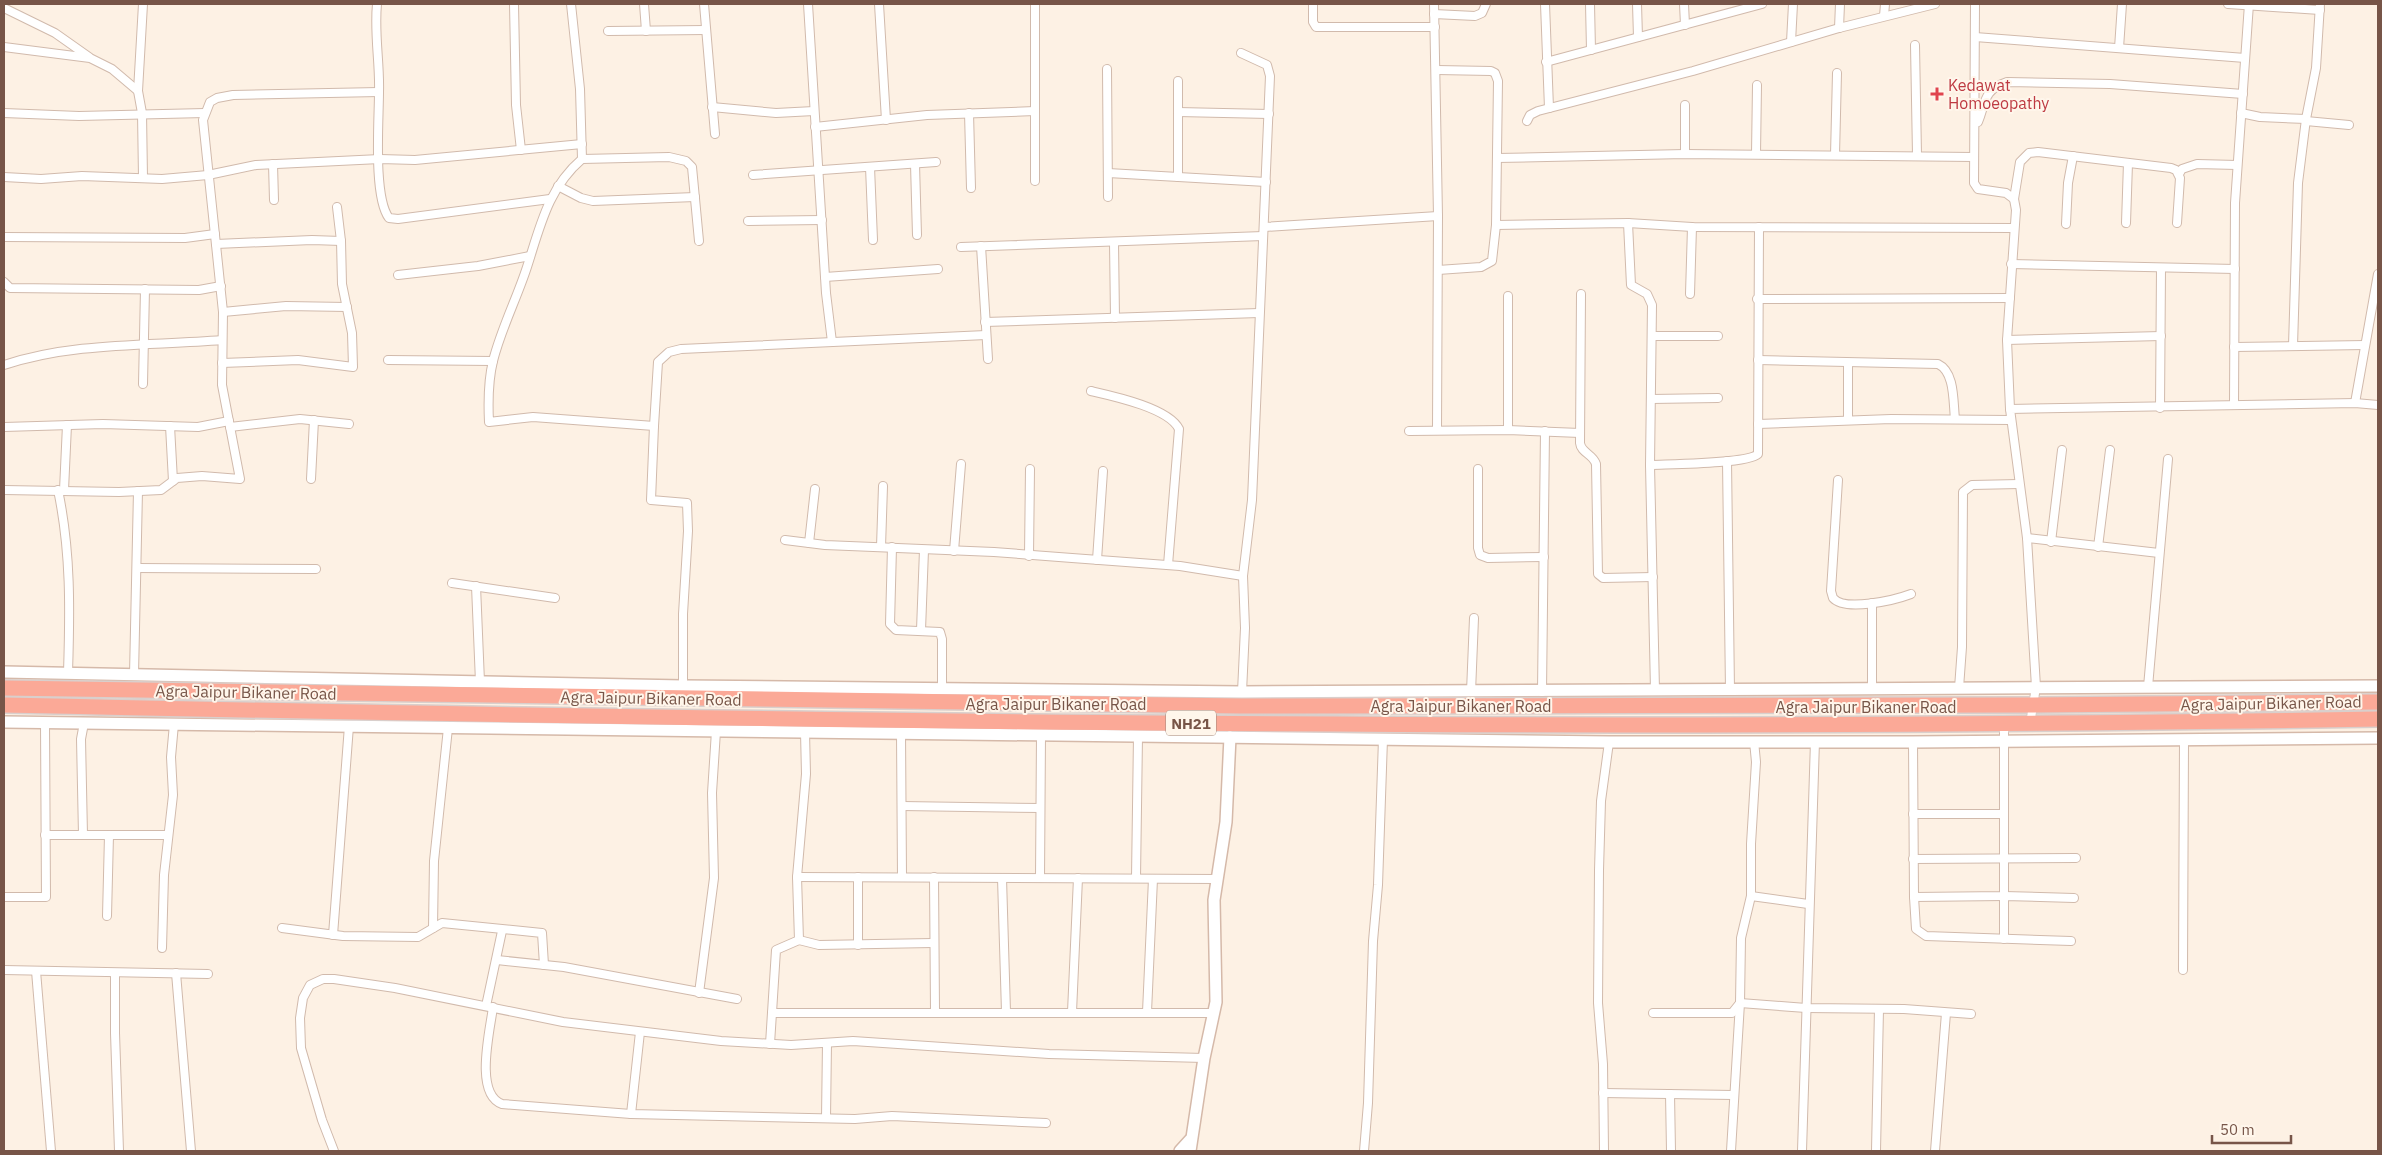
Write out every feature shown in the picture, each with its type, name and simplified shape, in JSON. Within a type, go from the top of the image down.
[{"type":"highway","name":"Agra Jaipur Bikaner Road","points":[[4,688],[1241,706],[2033,705],[2378,702]]},
{"type":"highway","name":"Agra Jaipur Bikaner Road","points":[[4,705],[920,720],[2030,724],[2378,719]]},
{"type":"street","points":[[143,4],[138,91],[142,113],[143,178]]},
{"type":"street","points":[[377,4],[375,24],[380,92],[378,136],[382,199],[385,212],[390,218],[398,219],[550,199]]},
{"type":"street","points":[[514,4],[516,105],[521,150]]},
{"type":"street","points":[[571,4],[577,51],[582,159],[558,186],[550,199],[493,361],[488,389],[488,422],[532,417],[654,426]]},
{"type":"street","points":[[644,4],[646,30]]},
{"type":"street","points":[[704,4],[715,134]]},
{"type":"street","points":[[808,4],[825,277],[832,342]]},
{"type":"street","points":[[879,4],[886,120]]},
{"type":"street","points":[[1035,4],[1035,181]]},
{"type":"street","points":[[1313,4],[1313,22],[1316,27],[1435,27]]},
{"type":"street","points":[[1434,4],[1437,70],[1438,430]]},
{"type":"street","points":[[1434,14],[1475,16],[1482,13],[1486,4]]},
{"type":"street","points":[[1545,4],[1548,108]]},
{"type":"street","points":[[1590,4],[1591,50]]},
{"type":"street","points":[[1636,4],[1638,37]]},
{"type":"street","points":[[1684,4],[1685,25]]},
{"type":"street","points":[[1546,62],[1762,4]]},
{"type":"street","points":[[1791,42],[1793,4]]},
{"type":"street","points":[[1839,28],[1840,4]]},
{"type":"street","points":[[1884,16],[1885,4]]},
{"type":"street","points":[[1527,121],[1533,113],[1548,108],[1693,71],[1839,28],[1932,4]]},
{"type":"street","points":[[1976,4],[1974,183],[1978,189],[2006,193],[2014,199]]},
{"type":"street","points":[[2119,48],[2122,4]]},
{"type":"street","points":[[2228,4],[2320,7],[2316,68],[2306,120],[2298,183],[2293,346]]},
{"type":"street","points":[[2234,405],[2237,165],[2249,5]]},
{"type":"street","points":[[4,8],[55,33],[90,58],[112,70],[138,91]]},
{"type":"street","points":[[608,31],[706,30]]},
{"type":"street","points":[[1976,37],[2245,58]]},
{"type":"street","points":[[1915,45],[1917,155]]},
{"type":"street","points":[[4,47],[90,58]]},
{"type":"street","points":[[1241,53],[1267,64],[1270,76],[1252,500],[1243,576],[1245,628],[1242,692]]},
{"type":"street","points":[[1107,69],[1108,197]]},
{"type":"street","points":[[1437,70],[1480,70],[1495,73],[1498,80],[1494,256],[1489,264],[1438,270]]},
{"type":"street","points":[[1835,155],[1837,73]]},
{"type":"street","points":[[1178,81],[1178,177]]},
{"type":"street","points":[[1976,128],[1986,96],[1994,86],[2007,82],[2110,84],[2243,94]]},
{"type":"street","points":[[1756,154],[1757,85]]},
{"type":"street","points":[[4,490],[161,490],[177,478],[202,476],[240,479],[222,385],[223,312],[203,120],[205,113],[210,102],[217,98],[232,95],[380,92]]},
{"type":"street","points":[[1684,154],[1685,105]]},
{"type":"street","points":[[712,107],[776,113],[814,111]]},
{"type":"street","points":[[815,127],[969,113],[1035,110]]},
{"type":"street","points":[[1178,112],[1269,114]]},
{"type":"street","points":[[4,113],[79,116],[205,113]]},
{"type":"street","points":[[969,113],[971,188]]},
{"type":"street","points":[[2241,113],[2260,117],[2349,125]]},
{"type":"street","points":[[4,177],[162,179],[208,175],[273,164],[380,159],[415,160],[582,144]]},
{"type":"street","points":[[2030,724],[2036,687],[2027,538],[2010,420],[2007,340],[2014,199],[2020,162],[2024,156],[2038,152],[2171,168],[2179,174]]},
{"type":"street","points":[[1497,158],[1684,154],[1974,157]]},
{"type":"street","points":[[582,159],[669,156],[686,160],[692,166],[699,241]]},
{"type":"street","points":[[2066,224],[2073,156]]},
{"type":"street","points":[[753,175],[936,162]]},
{"type":"street","points":[[2126,223],[2128,163]]},
{"type":"street","points":[[273,164],[274,200]]},
{"type":"street","points":[[915,164],[917,235]]},
{"type":"street","points":[[2177,223],[2179,174],[2182,169],[2197,164],[2237,165]]},
{"type":"street","points":[[870,167],[873,240]]},
{"type":"street","points":[[1108,173],[1266,182]]},
{"type":"street","points":[[558,186],[581,198],[593,200],[695,197]]},
{"type":"street","points":[[222,363],[298,360],[353,367],[352,333],[342,284],[341,242],[337,207]]},
{"type":"street","points":[[1264,228],[1438,216]]},
{"type":"street","points":[[748,221],[822,220]]},
{"type":"street","points":[[1496,224],[1628,223],[1692,227],[2014,228]]},
{"type":"street","points":[[1628,223],[1629,279],[1633,288],[1647,294],[1652,301],[1650,465],[1655,690]]},
{"type":"street","points":[[1690,294],[1692,227]]},
{"type":"street","points":[[1650,465],[1727,461],[1756,456],[1759,450],[1758,227]]},
{"type":"street","points":[[4,237],[185,238],[215,234]]},
{"type":"street","points":[[962,247],[1263,236]]},
{"type":"street","points":[[216,244],[303,240],[341,242]]},
{"type":"street","points":[[1114,242],[1115,318]]},
{"type":"street","points":[[981,246],[988,359]]},
{"type":"street","points":[[398,275],[478,266],[530,256]]},
{"type":"street","points":[[2011,264],[2235,269]]},
{"type":"street","points":[[2160,408],[2161,268]]},
{"type":"street","points":[[825,277],[938,269]]},
{"type":"street","points":[[2355,403],[2378,274]]},
{"type":"street","points":[[4,282],[10,288],[199,290],[220,286]]},
{"type":"street","points":[[143,384],[145,289]]},
{"type":"street","points":[[1581,294],[1580,433],[1582,449],[1593,458],[1596,464],[1599,576],[1653,577]]},
{"type":"street","points":[[1508,296],[1508,430]]},
{"type":"street","points":[[1757,299],[2010,298]]},
{"type":"street","points":[[223,312],[286,306],[347,306]]},
{"type":"street","points":[[986,322],[1259,314]]},
{"type":"street","points":[[684,686],[683,614],[688,530],[687,503],[651,500],[658,362],[669,352],[681,350],[986,335]]},
{"type":"street","points":[[1653,336],[1718,336]]},
{"type":"street","points":[[2007,340],[2161,336]]},
{"type":"street","points":[[4,365],[76,350],[116,345],[222,340]]},
{"type":"street","points":[[2234,347],[2365,345]]},
{"type":"street","points":[[388,360],[493,361]]},
{"type":"street","points":[[1758,360],[1938,364],[1945,367],[1949,375],[1955,418]]},
{"type":"street","points":[[1848,362],[1848,420]]},
{"type":"street","points":[[1091,391],[1126,400],[1164,415],[1172,420],[1179,429],[1168,566]]},
{"type":"street","points":[[1651,399],[1718,398]]},
{"type":"street","points":[[2010,409],[2160,408],[2355,403],[2378,405]]},
{"type":"street","points":[[1758,424],[1955,418],[2010,420]]},
{"type":"street","points":[[4,427],[66,425],[198,428],[300,419],[349,424]]},
{"type":"street","points":[[311,479],[314,420]]},
{"type":"street","points":[[66,425],[61,490],[70,573],[68,674]]},
{"type":"street","points":[[170,426],[173,481]]},
{"type":"street","points":[[1409,431],[1508,430],[1580,433]]},
{"type":"street","points":[[1542,692],[1545,431]]},
{"type":"street","points":[[2051,542],[2062,450]]},
{"type":"street","points":[[2098,547],[2110,450]]},
{"type":"street","points":[[2148,687],[2168,459]]},
{"type":"street","points":[[1727,461],[1730,690]]},
{"type":"street","points":[[954,551],[961,464]]},
{"type":"street","points":[[1478,468],[1478,548],[1480,555],[1488,558],[1544,557]]},
{"type":"street","points":[[1029,556],[1030,470]]},
{"type":"street","points":[[1097,560],[1104,471]]},
{"type":"street","points":[[1838,480],[1832,596],[1835,601],[1840,603],[1872,603],[1896,600],[1911,594]]},
{"type":"street","points":[[1960,688],[1963,492],[1972,485],[2019,484]]},
{"type":"street","points":[[881,547],[883,486]]},
{"type":"street","points":[[809,543],[815,488]]},
{"type":"street","points":[[134,674],[138,491]]},
{"type":"street","points":[[2027,538],[2159,553]]},
{"type":"street","points":[[785,540],[1097,560],[1168,566],[1243,576]]},
{"type":"street","points":[[892,548],[890,624],[896,630],[937,631],[942,635],[942,689]]},
{"type":"street","points":[[921,630],[924,550]]},
{"type":"street","points":[[137,568],[316,568]]},
{"type":"street","points":[[452,583],[555,598]]},
{"type":"street","points":[[476,586],[480,682]]},
{"type":"street","points":[[1872,603],[1872,689]]},
{"type":"street","points":[[1471,692],[1474,618]]},
{"type":"street","points":[[4,672],[684,686],[1242,692],[1542,692],[2378,686]]},
{"type":"street","points":[[4,722],[1609,742],[1913,742],[2378,738]]},
{"type":"street","points":[[4,897],[46,897],[45,723]]},
{"type":"street","points":[[83,835],[81,739],[84,723]]},
{"type":"street","points":[[162,948],[168,835],[173,795],[171,757],[174,724]]},
{"type":"street","points":[[2004,724],[2004,939]]},
{"type":"street","points":[[333,935],[349,726]]},
{"type":"street","points":[[433,928],[434,861],[448,728]]},
{"type":"street","points":[[699,993],[714,878],[712,793],[716,731]]},
{"type":"street","points":[[799,940],[797,877],[806,774],[805,732]]},
{"type":"street","points":[[901,733],[902,877]]},
{"type":"street","points":[[1040,735],[1040,878]]},
{"type":"street","points":[[1136,878],[1138,736]]},
{"type":"street","points":[[1180,1151],[1190,1146],[1204,1058],[1216,1002],[1214,900],[1226,822],[1230,737]]},
{"type":"street","points":[[1364,1151],[1373,1002],[1372,949],[1378,885],[1383,739]]},
{"type":"street","points":[[2183,970],[2184,740]]},
{"type":"street","points":[[1604,1151],[1598,1003],[1599,870],[1601,801],[1609,742]]},
{"type":"street","points":[[1731,1151],[1740,1004],[1741,938],[1751,896],[1751,844],[1756,762],[1754,742]]},
{"type":"street","points":[[1802,1151],[1808,904],[1815,742]]},
{"type":"street","points":[[1913,742],[1914,923],[1920,934],[1926,936],[2071,941]]},
{"type":"street","points":[[902,806],[1040,808]]},
{"type":"street","points":[[1913,814],[2003,814]]},
{"type":"street","points":[[45,835],[168,835]]},
{"type":"street","points":[[108,835],[108,916]]},
{"type":"street","points":[[1914,859],[2076,858]]},
{"type":"street","points":[[797,877],[1217,879]]},
{"type":"street","points":[[858,877],[858,944]]},
{"type":"street","points":[[934,877],[935,1011]]},
{"type":"street","points":[[1002,878],[1006,1012]]},
{"type":"street","points":[[1072,1012],[1078,878]]},
{"type":"street","points":[[1147,1012],[1153,878]]},
{"type":"street","points":[[1751,896],[1808,904]]},
{"type":"street","points":[[1914,897],[2004,896],[2074,898]]},
{"type":"street","points":[[282,928],[333,935],[418,937],[442,923],[502,931],[542,933],[544,965]]},
{"type":"street","points":[[502,931],[490,1007],[485,1074],[488,1094],[496,1102],[512,1106],[631,1114],[855,1119],[892,1116],[1046,1123]]},
{"type":"street","points":[[770,1044],[776,950],[799,940],[819,945],[934,943]]},
{"type":"street","points":[[497,960],[544,965],[737,999]]},
{"type":"street","points":[[4,970],[208,974]]},
{"type":"street","points":[[36,971],[51,1151]]},
{"type":"street","points":[[115,973],[114,1033],[119,1151]]},
{"type":"street","points":[[176,973],[190,1151]]},
{"type":"street","points":[[334,1151],[301,1048],[300,1018],[303,998],[310,985],[323,979],[334,978],[563,1022],[640,1032],[770,1044],[791,1045],[854,1041],[1049,1054],[1204,1058]]},
{"type":"street","points":[[1653,1013],[1732,1012],[1740,1004],[1971,1014]]},
{"type":"street","points":[[1876,1151],[1879,1009]]},
{"type":"street","points":[[772,1013],[935,1011],[1214,1013]]},
{"type":"street","points":[[1935,1151],[1946,1013]]},
{"type":"street","points":[[631,1114],[640,1032]]},
{"type":"street","points":[[826,1118],[827,1043]]},
{"type":"street","points":[[1603,1093],[1734,1095]]},
{"type":"street","points":[[1670,1094],[1671,1151]]},
{"type":"place","name":"Kedawat Homoeopathy","points":[[1937,94]]}]
